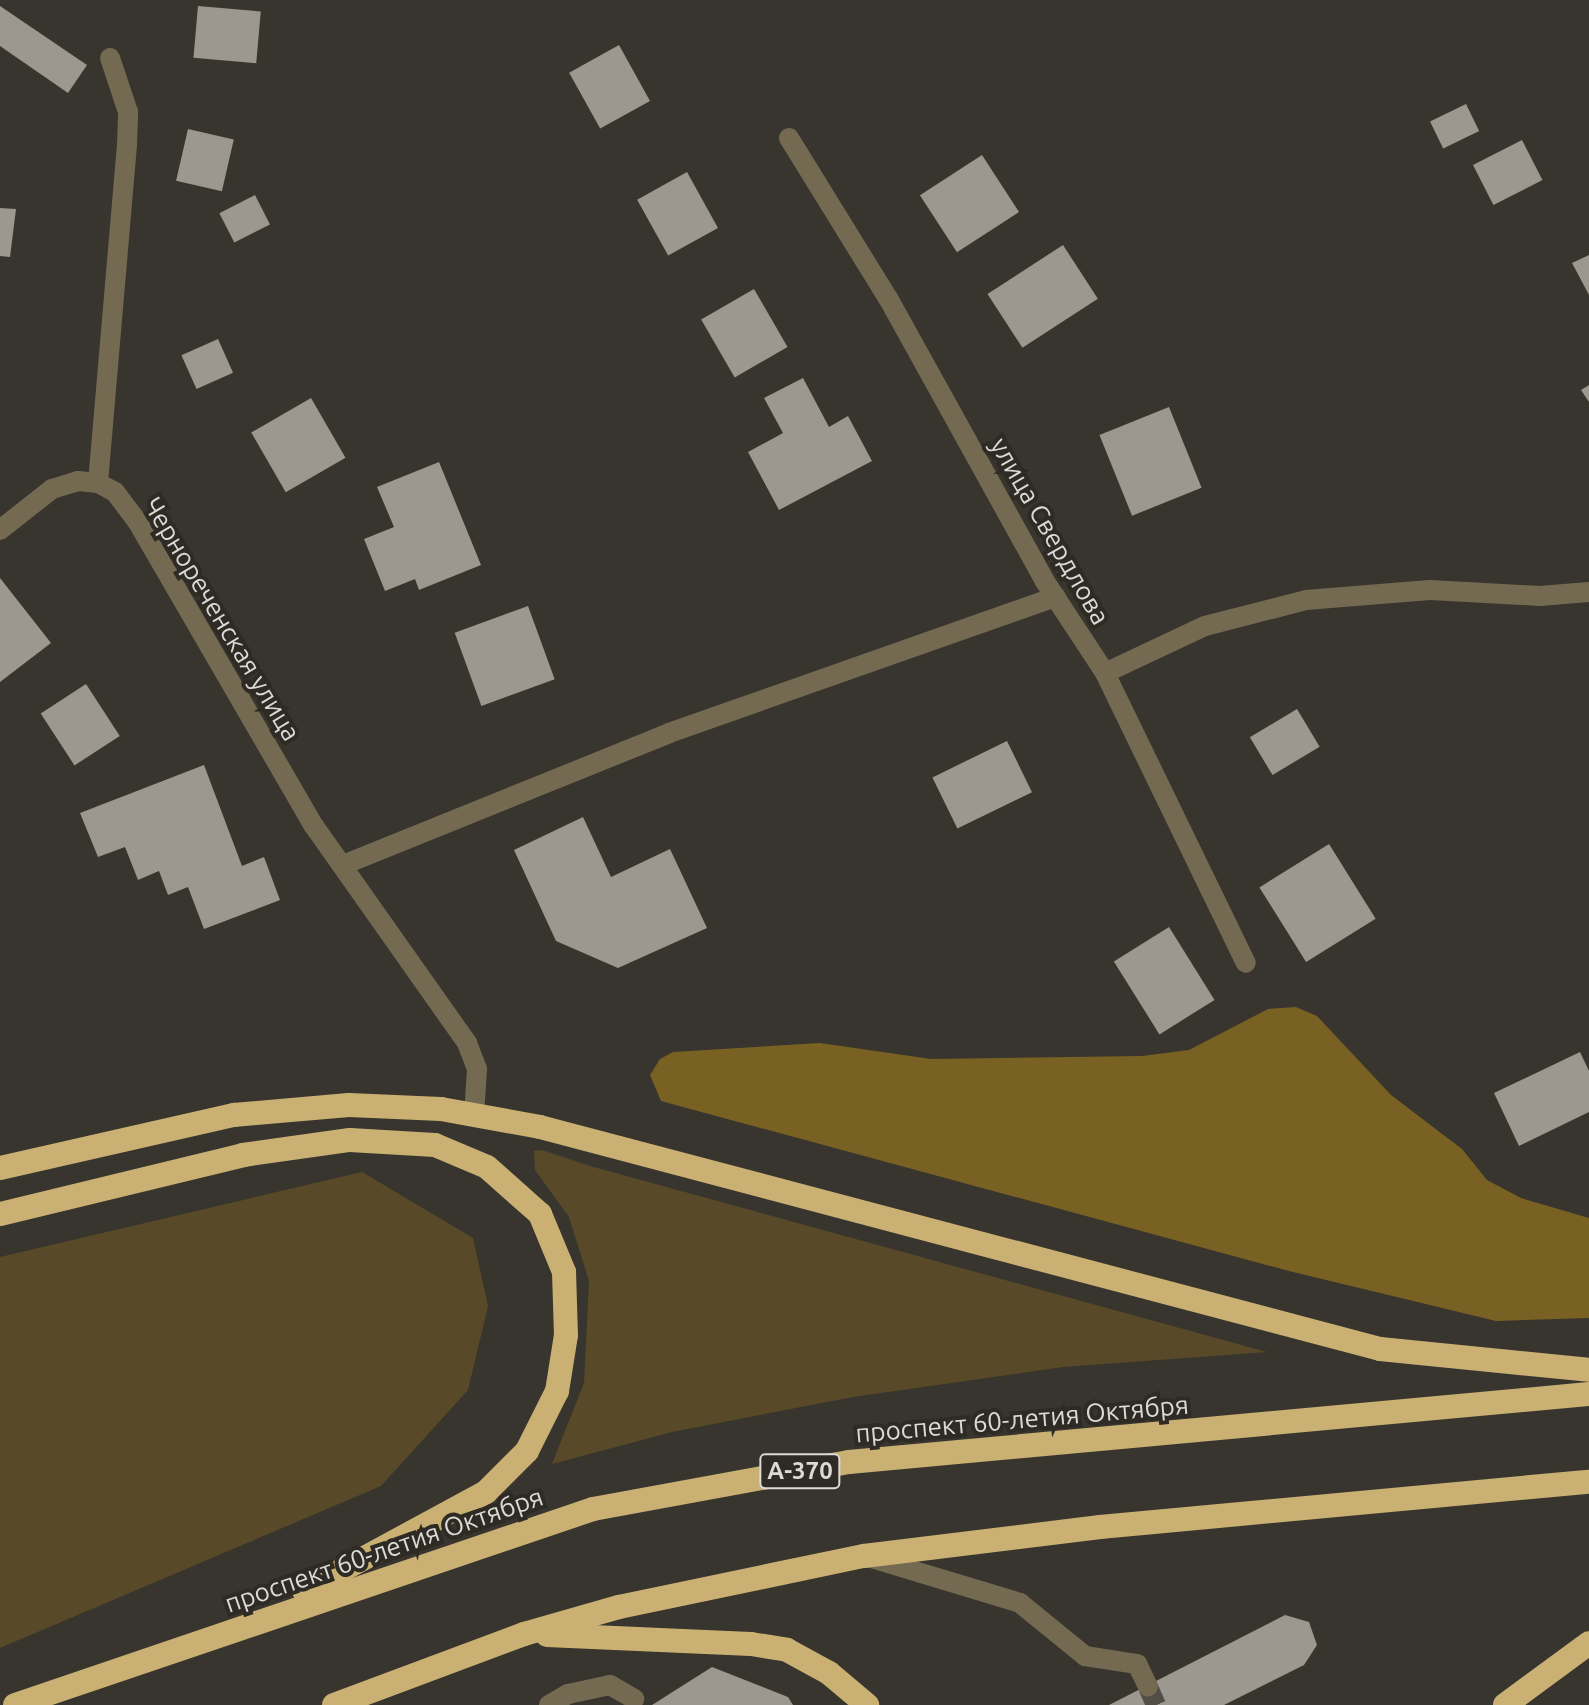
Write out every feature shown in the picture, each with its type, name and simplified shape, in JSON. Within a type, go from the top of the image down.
[{"type":"highway","points":[[0,1168],[234,1115],[349,1105],[474,1115],[540,1127],[1269,1324],[1380,1349],[1589,1370]]},
{"type":"highway","points":[[0,1214],[243,1155],[350,1140],[435,1145],[487,1167],[540,1214],[564,1272],[566,1335],[557,1391],[527,1451],[486,1492],[329,1581],[42,1694]]},
{"type":"highway","name":"проспект 60-летия Октября","points":[[15,1705],[593,1509],[849,1462],[1589,1394]]},
{"type":"highway","points":[[334,1705],[524,1634],[619,1607],[864,1556],[1100,1527],[1589,1482]]},
{"type":"highway","points":[[524,1634],[751,1644],[787,1650],[829,1673],[867,1705]]},
{"type":"highway","points":[[1505,1705],[1589,1643]]},
{"type":"street","points":[[0,530],[52,489],[98,483],[128,112],[110,58]]},
{"type":"street","name":"улица Свердлова","points":[[789,138],[888,298],[1056,597],[1105,673],[1246,963]]},
{"type":"street","name":"Чернореченская улица","points":[[98,483],[115,492],[137,521],[314,826],[467,1043],[477,1069],[474,1115]]},
{"type":"street","points":[[1105,673],[1205,626],[1306,600],[1430,590],[1540,596],[1589,592]]},
{"type":"street","points":[[343,865],[669,733],[1056,597]]},
{"type":"street","points":[[864,1556],[1020,1603],[1085,1656],[1137,1664],[1148,1687]]},
{"type":"street","points":[[549,1705],[568,1694],[610,1685],[634,1699]]},
{"type":"shaded area","points":[[1296,1007],[1317,1016],[1391,1095],[1462,1149],[1487,1180],[1521,1198],[1589,1218],[1589,1318],[1496,1321],[1289,1271],[661,1101],[650,1075],[660,1059],[673,1052],[820,1043],[931,1059],[1142,1056],[1189,1050],[1268,1009]]},
{"type":"shaded area","points":[[542,1150],[590,1166],[1267,1352],[1063,1367],[853,1397],[672,1432],[552,1464],[584,1383],[589,1281],[569,1217],[535,1170],[534,1151]]},
{"type":"shaded area","points":[[362,1172],[473,1238],[488,1306],[468,1390],[381,1486],[0,1648],[0,1257]]},
{"type":"building","points":[[0,6],[87,65],[68,93],[0,46]]},
{"type":"building","points":[[198,6],[261,11],[256,63],[193,58]]},
{"type":"building","points":[[619,45],[650,101],[600,129],[569,73]]},
{"type":"building","points":[[1466,104],[1479,131],[1443,148],[1430,122]]},
{"type":"building","points":[[188,129],[234,140],[222,191],[176,181]]},
{"type":"building","points":[[1522,140],[1542,180],[1493,205],[1473,165]]},
{"type":"building","points":[[982,155],[1019,212],[957,252],[920,195]]},
{"type":"building","points":[[687,172],[718,228],[668,256],[637,200]]},
{"type":"building","points":[[255,195],[270,224],[234,243],[219,213]]},
{"type":"building","points":[[0,208],[16,209],[10,257],[0,256]]},
{"type":"building","points":[[1063,245],[1098,299],[1022,348],[988,294]]},
{"type":"building","points":[[1589,255],[1589,295],[1572,263]]},
{"type":"building","points":[[754,289],[788,347],[735,378],[701,320]]},
{"type":"building","points":[[218,339],[233,373],[197,389],[181,355]]},
{"type":"building","points":[[803,378],[829,427],[848,416],[872,461],[779,510],[748,452],[783,433],[764,398]]},
{"type":"building","points":[[1589,385],[1589,402],[1581,390]]},
{"type":"building","points":[[311,398],[346,458],[286,492],[251,432]]},
{"type":"building","points":[[1169,407],[1202,488],[1132,516],[1099,435]]},
{"type":"building","points":[[439,462],[481,565],[419,590],[415,579],[385,591],[364,539],[394,527],[377,487]]},
{"type":"building","points":[[0,578],[51,643],[0,682]]},
{"type":"building","points":[[528,606],[555,679],[481,706],[455,633]]},
{"type":"building","points":[[86,684],[120,736],[74,765],[41,713]]},
{"type":"building","points":[[1297,709],[1320,747],[1273,775],[1250,737]]},
{"type":"building","points":[[1007,741],[1032,792],[957,829],[932,777]]},
{"type":"building","points":[[204,765],[242,866],[264,857],[280,900],[204,929],[188,887],[168,895],[159,871],[138,880],[125,847],[98,857],[80,813]]},
{"type":"building","points":[[583,817],[611,877],[670,849],[707,928],[618,968],[556,941],[514,850]]},
{"type":"building","points":[[1329,844],[1376,919],[1306,962],[1259,887]]},
{"type":"building","points":[[1169,927],[1215,1000],[1159,1034],[1114,961]]},
{"type":"building","points":[[1580,1052],[1589,1071],[1589,1112],[1519,1146],[1494,1093]]},
{"type":"building","points":[[1285,1615],[1309,1622],[1317,1645],[1304,1665],[1224,1705],[1109,1705]]},
{"type":"building","points":[[712,1667],[788,1697],[793,1705],[652,1705]]},
{"type":"tunnel","points":[[1148,1687],[1156,1705]]}]
